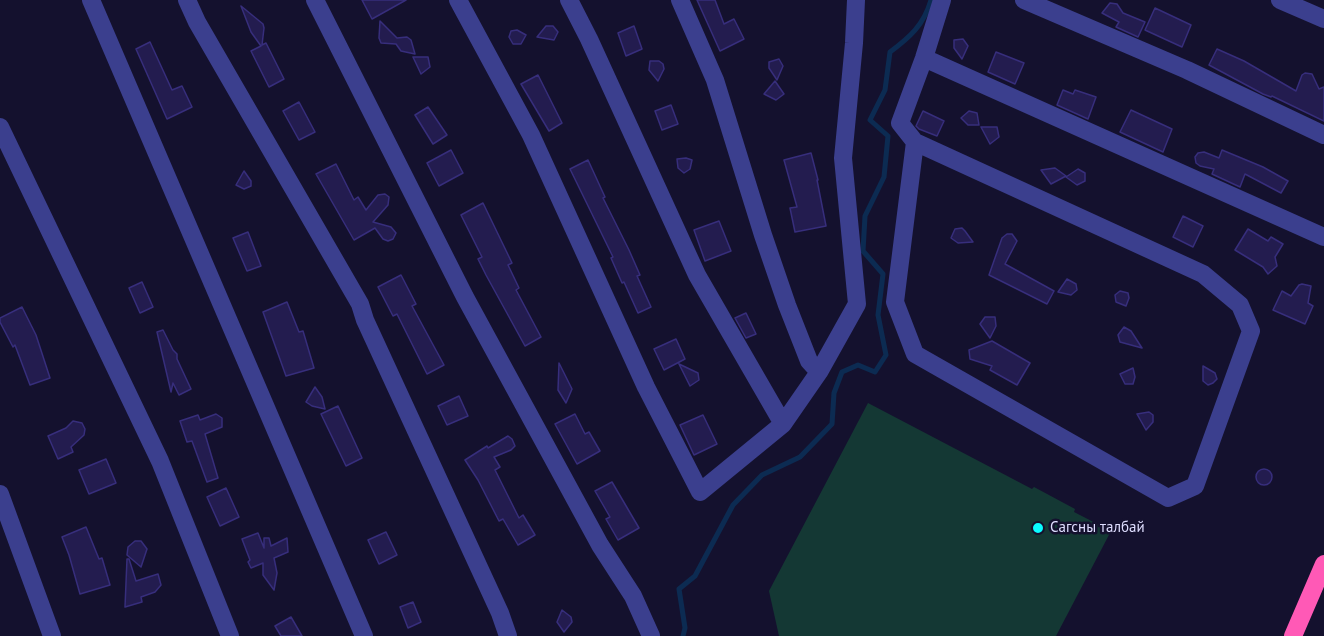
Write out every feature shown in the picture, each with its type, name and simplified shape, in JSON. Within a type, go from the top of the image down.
[{"type":"highway","points":[[1293,636],[1324,564]]},
{"type":"street","points":[[91,0],[364,636]]},
{"type":"street","points":[[187,0],[203,32],[360,304],[508,636]]},
{"type":"street","points":[[315,0],[465,297],[600,544],[633,596],[651,636]]},
{"type":"street","points":[[458,0],[531,135],[646,387],[700,492],[783,424],[819,372],[857,304],[843,158],[856,0]]},
{"type":"street","points":[[569,0],[590,39],[697,275],[783,424]]},
{"type":"street","points":[[680,0],[715,80],[787,305],[809,361],[819,372]]},
{"type":"street","points":[[915,142],[896,302],[915,354],[1168,498],[1195,486],[1251,331],[1240,305],[1203,274],[915,142],[900,123],[942,0]]},
{"type":"street","points":[[1024,0],[1187,70],[1324,135]]},
{"type":"street","points":[[1280,0],[1324,19]]},
{"type":"street","points":[[924,58],[1324,237]]},
{"type":"street","points":[[0,127],[160,461],[230,636]]},
{"type":"street","points":[[0,494],[52,636]]},
{"type":"green space","points":[[868,403],[1032,489],[1034,487],[1075,509],[1074,512],[1111,531],[1056,636],[779,636],[769,591]]},
{"type":"building","points":[[362,0],[406,0],[372,19]]},
{"type":"building","points":[[697,0],[715,0],[724,24],[734,19],[744,39],[720,51]]},
{"type":"building","points":[[1110,3],[1117,4],[1123,13],[1145,22],[1138,37],[1116,27],[1119,22],[1102,13]]},
{"type":"building","points":[[241,6],[263,24],[262,45],[266,43],[284,79],[269,87],[251,51],[261,46],[251,32]]},
{"type":"building","points":[[1155,8],[1191,25],[1182,47],[1145,30]]},
{"type":"building","points":[[380,21],[397,38],[407,37],[411,40],[415,54],[401,51],[396,44],[381,43]]},
{"type":"building","points":[[546,26],[553,26],[558,32],[554,40],[537,37]]},
{"type":"building","points":[[634,26],[642,49],[626,56],[618,33]]},
{"type":"building","points":[[517,30],[526,35],[521,44],[513,44],[509,37],[511,31]]},
{"type":"building","points":[[963,39],[968,46],[962,59],[954,48],[954,40]]},
{"type":"building","points":[[150,42],[172,90],[182,86],[192,107],[167,119],[136,49]]},
{"type":"building","points":[[1217,49],[1244,61],[1296,91],[1302,75],[1312,74],[1319,89],[1324,87],[1324,121],[1272,96],[1263,94],[1209,65]]},
{"type":"building","points":[[996,52],[1024,63],[1015,84],[988,72]]},
{"type":"building","points":[[413,57],[428,57],[430,67],[421,74]]},
{"type":"building","points":[[779,59],[783,66],[777,80],[769,68],[769,62]]},
{"type":"building","points":[[650,61],[659,61],[663,64],[664,69],[658,81],[649,70]]},
{"type":"building","points":[[538,75],[562,123],[549,131],[521,84]]},
{"type":"building","points":[[775,81],[784,94],[776,100],[764,94]]},
{"type":"building","points":[[1063,90],[1073,94],[1075,90],[1096,97],[1088,119],[1057,105]]},
{"type":"building","points":[[299,102],[315,132],[299,140],[283,111]]},
{"type":"building","points":[[671,105],[678,124],[662,130],[655,111]]},
{"type":"building","points":[[428,107],[447,135],[433,144],[415,115]]},
{"type":"building","points":[[1131,110],[1172,129],[1163,152],[1120,132]]},
{"type":"building","points":[[923,111],[944,121],[937,136],[916,126]]},
{"type":"building","points":[[969,111],[977,113],[979,125],[968,125],[961,118]]},
{"type":"building","points":[[981,127],[997,127],[999,137],[990,144]]},
{"type":"building","points":[[451,150],[463,173],[439,186],[427,163]]},
{"type":"building","points":[[1222,150],[1263,167],[1288,181],[1281,193],[1245,174],[1240,187],[1212,174],[1214,169],[1196,163],[1195,157],[1198,153],[1204,152],[1219,158]]},
{"type":"building","points":[[811,153],[826,226],[795,232],[790,208],[797,207],[784,160]]},
{"type":"building","points":[[677,159],[692,160],[690,169],[684,173],[678,168]]},
{"type":"building","points":[[588,160],[605,197],[603,198],[640,275],[637,276],[651,307],[638,313],[570,169]]},
{"type":"building","points":[[336,164],[354,200],[358,197],[366,210],[378,195],[385,194],[389,197],[388,205],[373,222],[391,227],[396,233],[393,239],[388,241],[383,239],[375,228],[354,240],[316,174]]},
{"type":"building","points":[[1055,168],[1066,176],[1051,184],[1041,170]]},
{"type":"building","points":[[1078,169],[1085,173],[1085,181],[1077,185],[1066,177]]},
{"type":"building","points":[[244,171],[251,181],[251,186],[244,189],[236,185]]},
{"type":"building","points":[[483,203],[512,263],[508,265],[519,288],[516,290],[541,337],[525,346],[478,259],[482,257],[461,215]]},
{"type":"building","points":[[1183,216],[1203,226],[1193,247],[1173,237]]},
{"type":"building","points":[[719,221],[731,251],[705,261],[694,230]]},
{"type":"building","points":[[962,228],[973,242],[958,243],[951,238],[955,229]]},
{"type":"building","points":[[1248,229],[1268,241],[1271,237],[1283,244],[1275,257],[1277,266],[1268,274],[1263,267],[1235,250]]},
{"type":"building","points":[[248,232],[261,266],[247,271],[233,238]]},
{"type":"building","points":[[1007,234],[1012,234],[1017,241],[1005,264],[1054,291],[1047,304],[989,275],[1002,238]]},
{"type":"building","points":[[401,275],[416,304],[412,306],[444,365],[427,374],[397,314],[393,316],[378,287]]},
{"type":"building","points":[[1067,279],[1076,284],[1077,290],[1071,295],[1058,292]]},
{"type":"building","points":[[142,282],[153,307],[140,313],[129,288]]},
{"type":"building","points":[[1302,284],[1311,286],[1308,303],[1313,306],[1305,324],[1273,310],[1282,291],[1291,296]]},
{"type":"building","points":[[1120,291],[1128,293],[1126,306],[1116,302],[1115,295]]},
{"type":"building","points":[[287,302],[299,332],[303,331],[314,368],[286,376],[263,312]]},
{"type":"building","points":[[22,307],[36,335],[50,378],[30,385],[15,345],[13,347],[0,322],[0,318]]},
{"type":"building","points":[[746,313],[756,334],[746,338],[735,318]]},
{"type":"building","points":[[985,317],[995,317],[996,326],[990,338],[980,324]]},
{"type":"building","points":[[1124,327],[1131,331],[1142,348],[1120,342],[1118,335]]},
{"type":"building","points":[[163,330],[177,354],[177,359],[191,389],[179,395],[173,383],[171,392],[157,332]]},
{"type":"building","points":[[676,339],[685,359],[664,370],[654,349]]},
{"type":"building","points":[[992,341],[1030,363],[1017,385],[990,370],[992,366],[970,359],[969,350]]},
{"type":"building","points":[[559,363],[572,389],[566,403],[558,390]]},
{"type":"building","points":[[679,364],[698,373],[699,380],[690,386]]},
{"type":"building","points":[[1203,366],[1215,373],[1217,379],[1213,383],[1208,385],[1203,381]]},
{"type":"building","points":[[1133,368],[1135,377],[1133,384],[1125,384],[1120,374]]},
{"type":"building","points":[[315,387],[322,397],[325,409],[306,402]]},
{"type":"building","points":[[459,396],[468,416],[447,425],[438,406]]},
{"type":"building","points":[[338,406],[362,458],[346,466],[321,414]]},
{"type":"building","points":[[1149,412],[1153,415],[1153,422],[1146,430],[1137,414]]},
{"type":"building","points":[[216,414],[222,418],[222,427],[205,434],[218,478],[207,482],[192,441],[187,442],[180,421],[198,415],[200,420]]},
{"type":"building","points":[[575,414],[585,434],[589,432],[600,451],[577,464],[555,424]]},
{"type":"building","points":[[703,415],[717,444],[694,455],[680,425]]},
{"type":"building","points":[[73,421],[82,423],[85,429],[84,435],[71,447],[73,452],[58,459],[48,436],[66,428]]},
{"type":"building","points":[[508,436],[515,446],[494,457],[500,467],[495,470],[519,518],[523,515],[535,535],[518,545],[503,519],[499,521],[465,460]]},
{"type":"building","points":[[106,459],[116,483],[89,494],[79,470]]},
{"type":"building","points":[[1264,469],[1272,477],[1264,485],[1256,477]]},
{"type":"building","points":[[612,482],[639,528],[618,540],[606,519],[610,517],[595,491]]},
{"type":"building","points":[[226,488],[239,517],[220,526],[207,497]]},
{"type":"building","points":[[86,527],[99,559],[102,558],[110,585],[80,594],[62,537]]},
{"type":"building","points":[[386,532],[397,555],[379,564],[368,540]]},
{"type":"building","points":[[258,533],[264,548],[264,538],[269,538],[271,546],[287,538],[288,552],[274,558],[277,573],[274,590],[263,575],[263,563],[251,568],[248,562],[250,560],[242,539]]},
{"type":"building","points":[[135,541],[141,541],[147,549],[141,567],[127,555],[128,547]]},
{"type":"building","points":[[127,559],[129,559],[136,581],[158,574],[161,585],[155,592],[141,597],[142,602],[125,607]]},
{"type":"building","points":[[413,602],[421,622],[408,628],[400,607]]},
{"type":"building","points":[[562,610],[571,617],[572,622],[564,632],[557,622]]},
{"type":"building","points":[[291,617],[302,636],[281,636],[275,626]]},
{"type":"waterway","points":[[683,636],[685,628],[679,589],[695,576],[733,505],[762,475],[800,457],[832,424],[834,393],[842,372],[858,365],[875,372],[886,355],[878,315],[883,274],[863,251],[865,216],[884,177],[888,136],[870,120],[885,90],[890,52],[915,30],[924,17],[931,0]]},
{"type":"place","name":"Сагсны талбай","points":[[1038,528]]}]
